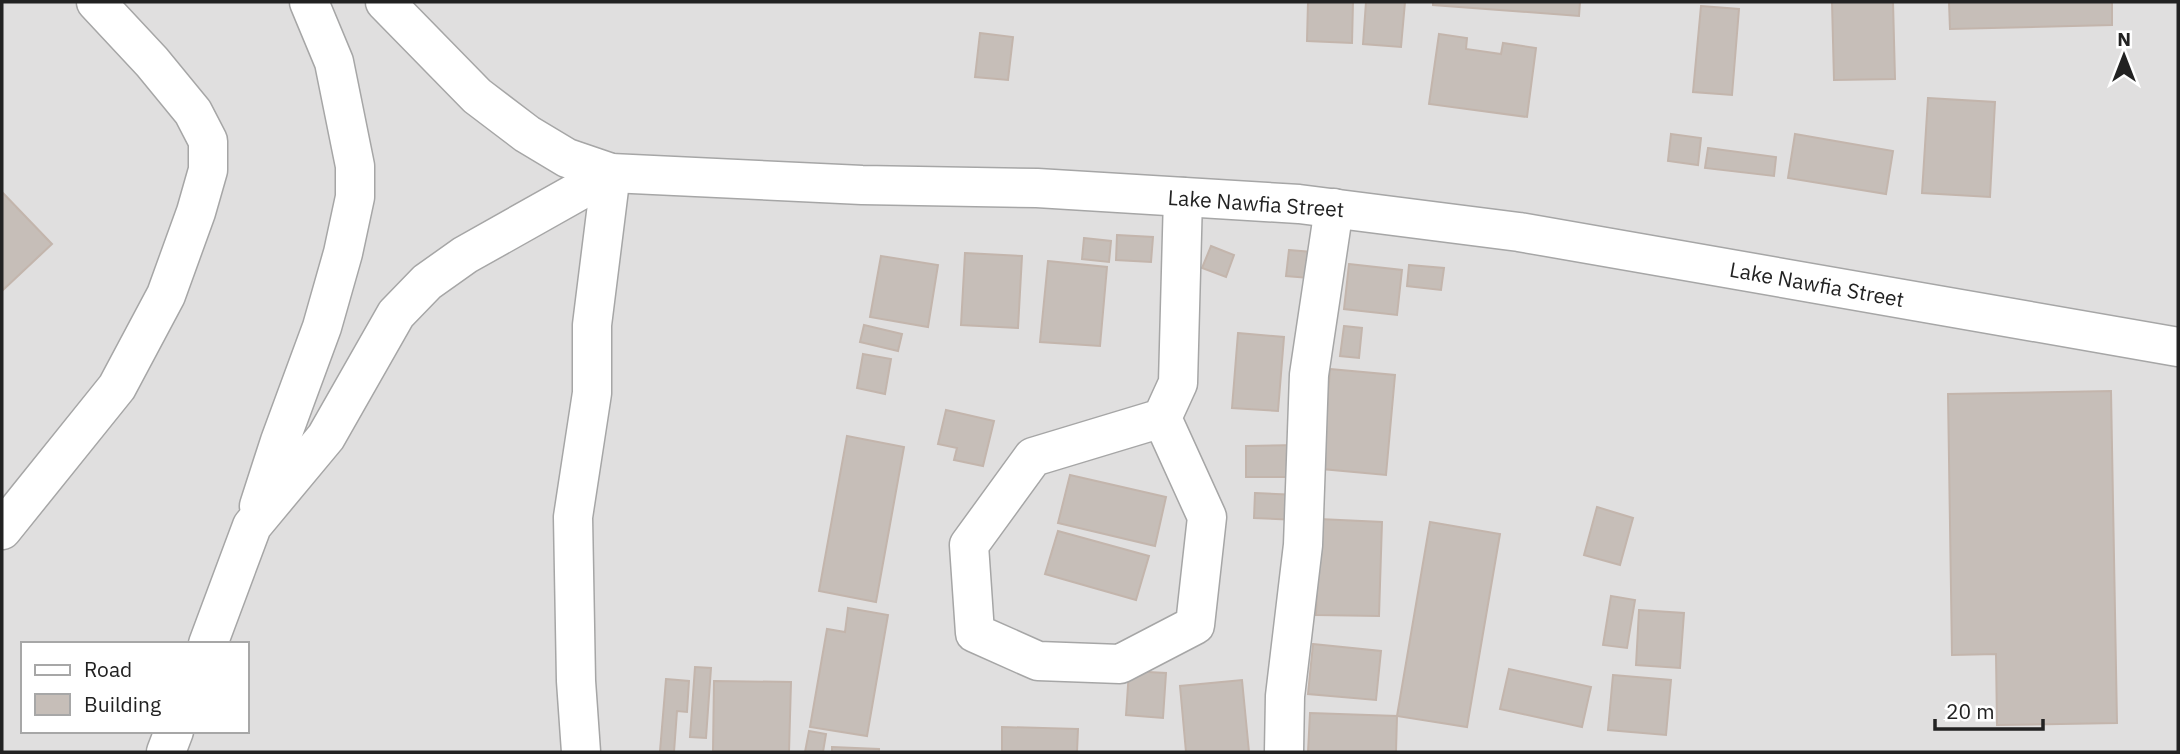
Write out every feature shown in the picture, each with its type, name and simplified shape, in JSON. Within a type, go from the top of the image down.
[{"type":"street","points":[[2,530],[117,387],[166,295],[208,170],[208,141],[193,112],[152,62],[96,2]]},
{"type":"street","points":[[209,642],[322,327],[355,198],[355,166],[334,62],[309,2]]},
{"type":"street","name":"Lake Nawfia Street","points":[[385,2],[477,96],[507,119],[567,158],[611,173],[862,185],[1037,188],[1299,204],[1519,232],[2178,347]]},
{"type":"street","points":[[252,526],[326,437],[396,314],[427,282],[465,255],[611,173]]},
{"type":"street","points":[[581,752],[575,668],[573,517],[592,393],[592,325],[611,173]]},
{"type":"street","points":[[1161,418],[1207,517],[1195,625],[1120,664],[1038,661],[975,633],[970,545],[1033,457],[1161,418],[1178,383],[1183,198]]},
{"type":"street","points":[[1284,752],[1285,696],[1303,545],[1309,374],[1334,208]]},
{"type":"street","points":[[166,752],[173,733]]},
{"type":"shaded area","points":[[2,2],[2178,2],[2178,752],[2,752]]},
{"type":"building","points":[[1308,2],[1353,2],[1352,43],[1307,41]]},
{"type":"building","points":[[1366,2],[1405,2],[1401,47],[1363,44]]},
{"type":"building","points":[[1433,2],[1580,2],[1579,16],[1433,5]]},
{"type":"building","points":[[1832,2],[1893,2],[1895,79],[1834,80]]},
{"type":"building","points":[[1949,2],[2112,2],[2112,25],[1950,29]]},
{"type":"building","points":[[1701,6],[1739,9],[1732,95],[1693,92]]},
{"type":"building","points":[[980,33],[1013,37],[1008,80],[975,77]]},
{"type":"building","points":[[1439,34],[1467,38],[1466,49],[1501,54],[1503,43],[1536,48],[1527,117],[1429,104]]},
{"type":"building","points":[[1928,98],[1995,102],[1990,197],[1922,193]]},
{"type":"building","points":[[1671,134],[1701,138],[1698,165],[1668,161]]},
{"type":"building","points":[[1795,134],[1893,151],[1886,194],[1788,178]]},
{"type":"building","points":[[1708,148],[1776,157],[1774,176],[1705,168]]},
{"type":"building","points":[[2,192],[52,244],[2,291]]},
{"type":"building","points":[[1117,235],[1153,237],[1151,262],[1116,260]]},
{"type":"building","points":[[1084,238],[1111,241],[1109,262],[1082,259]]},
{"type":"building","points":[[1211,246],[1234,255],[1226,277],[1202,268]]},
{"type":"building","points":[[1289,250],[1312,252],[1309,278],[1286,276]]},
{"type":"building","points":[[965,253],[1022,256],[1018,328],[961,325]]},
{"type":"building","points":[[881,256],[938,265],[928,327],[870,317]]},
{"type":"building","points":[[1048,261],[1107,267],[1100,346],[1040,342]]},
{"type":"building","points":[[1349,264],[1402,270],[1397,315],[1344,309]]},
{"type":"building","points":[[1409,265],[1444,268],[1441,290],[1407,286]]},
{"type":"building","points":[[864,325],[902,334],[898,351],[860,342]]},
{"type":"building","points":[[1344,326],[1362,328],[1359,358],[1340,356]]},
{"type":"building","points":[[1238,333],[1284,337],[1278,411],[1232,408]]},
{"type":"building","points":[[863,354],[891,359],[885,394],[857,388]]},
{"type":"building","points":[[1330,369],[1395,375],[1386,475],[1322,469]]},
{"type":"building","points":[[2111,391],[2117,723],[1997,725],[1996,654],[1952,655],[1948,394]]},
{"type":"building","points":[[946,410],[994,421],[983,466],[954,460],[957,448],[938,444]]},
{"type":"building","points":[[847,436],[904,447],[876,602],[819,591]]},
{"type":"building","points":[[1300,445],[1300,477],[1246,477],[1246,446]]},
{"type":"building","points":[[1070,475],[1166,497],[1155,546],[1058,523]]},
{"type":"building","points":[[1255,493],[1298,495],[1297,520],[1254,518]]},
{"type":"building","points":[[1597,507],[1633,518],[1620,565],[1584,555]]},
{"type":"building","points":[[1319,519],[1382,522],[1379,616],[1316,615]]},
{"type":"building","points":[[1430,522],[1500,534],[1467,727],[1397,716]]},
{"type":"building","points":[[1058,531],[1149,556],[1136,600],[1045,574]]},
{"type":"building","points":[[1611,596],[1635,600],[1627,648],[1603,645]]},
{"type":"building","points":[[848,608],[888,615],[867,736],[810,727],[827,629],[845,632]]},
{"type":"building","points":[[1639,610],[1684,613],[1680,668],[1636,665]]},
{"type":"building","points":[[1313,644],[1381,651],[1376,700],[1308,694]]},
{"type":"building","points":[[695,667],[711,668],[706,738],[690,737]]},
{"type":"building","points":[[1509,669],[1591,687],[1582,727],[1500,709]]},
{"type":"building","points":[[1129,671],[1166,673],[1163,718],[1126,715]]},
{"type":"building","points":[[1613,675],[1671,680],[1666,735],[1608,730]]},
{"type":"building","points":[[666,679],[689,681],[687,712],[677,711],[674,752],[660,751]]},
{"type":"building","points":[[1242,680],[1249,752],[1186,752],[1180,686]]},
{"type":"building","points":[[714,681],[791,682],[789,752],[713,751]]},
{"type":"building","points":[[1310,713],[1397,716],[1396,752],[1308,752]]},
{"type":"building","points":[[1002,727],[1078,729],[1077,752],[1002,752]]},
{"type":"building","points":[[809,731],[826,734],[823,752],[805,752]]},
{"type":"building","points":[[832,747],[879,749],[879,752],[832,752]]}]
